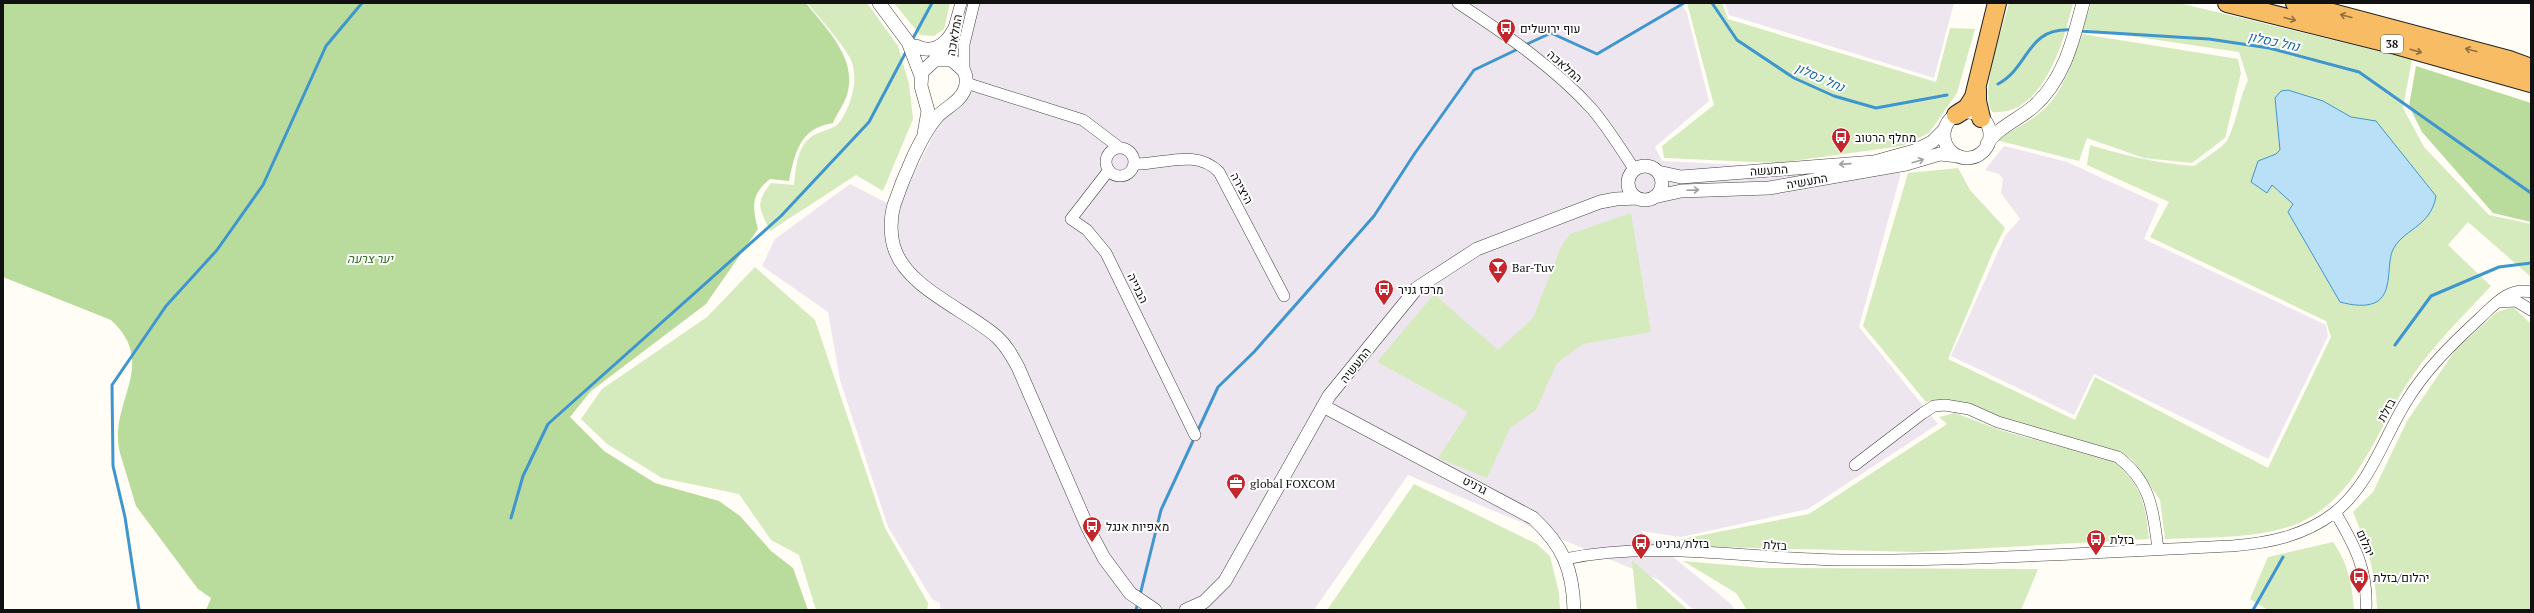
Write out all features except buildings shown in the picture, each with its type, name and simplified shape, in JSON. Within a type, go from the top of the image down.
[{"type":"highway","points":[[1982,119],[1976,99],[1977,88],[1997,3]]},
{"type":"highway","name":"38","points":[[2227,3],[2396,45],[2531,83]]},
{"type":"highway","name":"38","points":[[2297,3],[2509,60],[2531,68]]},
{"type":"highway","points":[[1956,115],[1969,106],[1977,88]]},
{"type":"street","points":[[879,3],[904,34],[929,56],[939,59],[952,60],[965,77],[1083,120],[1120,148],[1130,152],[1134,164],[1130,172],[1125,175],[1114,175],[1109,170],[1106,163],[1108,155],[1120,148]]},
{"type":"street","name":"המלאכה","points":[[939,59],[947,49],[961,3]]},
{"type":"street","name":"המלאכה","points":[[965,77],[964,44],[974,3]]},
{"type":"street","name":"המלאכה","points":[[1458,3],[1534,57],[1574,90],[1607,128],[1631,174]]},
{"type":"street","points":[[2016,120],[1996,124],[1969,113],[1956,115],[1949,121],[1945,130],[1946,143],[1952,152],[1958,156],[1975,156],[1999,131],[2016,120],[2040,101],[2062,68],[2074,38],[2083,3]]},
{"type":"street","points":[[916,46],[926,50],[936,47],[946,42],[953,31]]},
{"type":"street","points":[[904,34],[916,58],[921,76],[928,111],[924,134]]},
{"type":"street","points":[[921,76],[926,66],[939,59]]},
{"type":"street","points":[[965,77],[961,96],[936,117],[924,134],[894,206],[891,231],[895,250],[902,264],[915,279],[983,326],[998,338],[1008,350],[1018,367],[1088,528],[1104,558],[1130,593],[1155,610]]},
{"type":"street","points":[[924,93],[938,104],[952,103]]},
{"type":"street","points":[[1982,119],[1989,131],[1987,144]]},
{"type":"street","name":"התעשה","points":[[1658,172],[1681,177],[1874,162],[1914,151],[1932,142],[1945,130]]},
{"type":"street","name":"התעשיה","points":[[1654,197],[1681,191],[1769,188],[1902,165],[1940,154],[1958,156]]},
{"type":"street","name":"היצירה","points":[[1134,164],[1161,163],[1189,158],[1207,161],[1213,166],[1219,172],[1284,296]]},
{"type":"street","points":[[1644,166],[1658,172],[1662,182],[1659,193],[1654,197],[1646,200],[1637,198],[1629,190],[1631,174],[1644,166]]},
{"type":"street","name":"הבנייה","points":[[1109,170],[1071,219],[1087,230],[1106,253],[1195,435]]},
{"type":"street","name":"התעשיה","points":[[1600,202],[1631,174]]},
{"type":"street","name":"התעשיה","points":[[1186,610],[1204,602],[1225,581],[1323,406],[1417,288],[1477,249],[1600,202],[1616,198],[1637,198]]},
{"type":"street","name":"בזלת","points":[[1565,559],[1611,551],[1644,550],[1782,559],[1876,560],[2232,546],[2278,540],[2308,530],[2335,512],[2360,485],[2397,416],[2418,383],[2460,336],[2496,303],[2512,293],[2531,292]]},
{"type":"street","points":[[2496,303],[2510,300],[2522,303],[2531,310]]},
{"type":"street","name":"גרניט","points":[[1323,406],[1533,518],[1550,534],[1565,559],[1574,591],[1574,610]]},
{"type":"street","points":[[1855,465],[1934,406],[1955,406],[1969,409],[1998,422],[2118,457],[2132,468],[2142,481],[2149,497],[2158,549]]},
{"type":"street","name":"יהלום","points":[[2335,512],[2359,554],[2367,591],[2366,610]]},
{"type":"shaded area","points":[[977,3],[1681,3],[1687,13],[1709,101],[1655,147],[1662,161],[1901,173],[1859,327],[1938,424],[1808,509],[1681,537],[1641,531],[1731,604],[1735,610],[1694,610],[1659,580],[1408,475],[1314,610],[940,610],[940,603],[932,599],[888,527],[840,380],[828,312],[762,266],[775,239],[850,184],[897,208],[941,120],[968,91],[967,61],[972,19]]},
{"type":"shaded area","points":[[1725,3],[1954,3],[1934,78],[1729,15]]},
{"type":"shaded area","points":[[2004,146],[2067,162],[2159,204],[2144,239],[2326,325],[2328,336],[2268,459],[2094,374],[2074,415],[1951,356],[2005,236],[2020,219],[2001,193],[2003,179],[1999,174],[1985,170]]},
{"type":"green space","name":"יער צרעה","points":[[3,3],[806,3],[838,45],[844,56],[848,69],[849,81],[847,95],[833,123],[813,130],[806,136],[797,151],[789,181],[770,179],[759,190],[754,207],[758,229],[706,304],[591,391],[570,417],[604,451],[655,483],[719,501],[740,516],[771,551],[793,568],[808,610],[206,610],[211,598],[198,589],[136,506],[120,453],[118,435],[120,417],[132,369],[131,353],[125,337],[111,320],[3,277]]},
{"type":"green space","points":[[807,3],[867,3],[898,46],[909,84],[913,119],[883,191],[856,175],[770,231],[761,212],[760,207],[762,196],[771,183],[794,185],[801,149],[810,138],[838,124],[847,110],[853,92],[854,74],[853,65],[850,58],[835,36]]},
{"type":"green space","points":[[894,3],[950,3],[944,29],[934,36],[920,35]]},
{"type":"green space","points":[[1687,3],[1722,3],[1728,19],[1936,82],[1950,28],[1975,29],[1957,93],[1929,133],[1902,146],[1778,163],[1664,158],[1662,146],[1714,105]]},
{"type":"green space","points":[[2009,3],[2073,3],[2064,37],[2057,56],[2038,90],[2025,102],[2010,110],[1992,112],[1989,103],[1988,90],[1990,75]]},
{"type":"green space","points":[[2091,3],[2179,3],[2412,59],[2403,108],[2424,147],[2489,215],[2531,224],[2531,277],[2468,222],[2448,245],[2491,286],[2440,340],[2413,375],[2399,396],[2362,463],[2348,483],[2332,501],[2312,516],[2288,527],[2242,536],[2165,539],[2160,500],[2132,459],[2119,451],[2005,419],[1956,401],[1936,400],[1926,402],[1863,326],[1908,173],[1958,168],[1970,190],[2005,228],[1992,254],[1948,359],[2075,420],[2095,377],[2268,468],[2331,337],[2326,321],[2150,237],[2169,202],[2087,165],[2090,145],[2142,158],[2194,166],[2218,149],[2228,139],[2248,80],[2239,52],[2083,29]]},
{"type":"green space","points":[[2082,34],[2238,59],[2241,73],[2225,138],[2192,163],[2144,158],[2087,138],[2079,161],[1996,140],[2032,118],[2050,103],[2057,94],[2067,75]]},
{"type":"green space","points":[[2416,66],[2531,103],[2531,222],[2493,213],[2422,132],[2409,106]]},
{"type":"green space","points":[[1631,213],[1651,332],[1583,344],[1557,363],[1536,410],[1510,428],[1487,478],[1438,458],[1468,412],[1377,362],[1434,294],[1498,350],[1533,318],[1561,247],[1570,234]]},
{"type":"green space","points":[[755,267],[815,320],[885,528],[928,603],[927,610],[816,610],[799,555],[771,540],[739,494],[662,478],[607,444],[581,419],[602,389],[707,317]]},
{"type":"green space","points":[[2513,307],[2531,324],[2531,610],[2377,610],[2373,571],[2363,536],[2353,512],[2373,492],[2407,421],[2456,349],[2497,312]]},
{"type":"green space","points":[[1955,413],[2003,431],[2114,461],[2131,479],[2136,487],[2144,505],[2149,539],[1918,552],[1680,546],[1667,542],[1809,514],[1947,424],[1939,417]]},
{"type":"green space","points":[[1414,484],[1537,544],[1550,556],[1559,593],[1560,610],[1327,610]]},
{"type":"green space","points":[[2333,542],[2346,566],[2352,591],[2354,610],[2268,610],[2250,599],[2268,557]]},
{"type":"green space","points":[[1632,560],[1688,610],[1637,610]]},
{"type":"green space","points":[[1683,561],[1763,568],[2038,569],[2021,610],[1747,610],[1736,593]]},
{"type":"water","points":[[2288,90],[2323,101],[2351,117],[2376,121],[2436,196],[2433,207],[2428,215],[2396,244],[2392,252],[2385,291],[2378,301],[2369,305],[2340,302],[2288,212],[2293,204],[2272,185],[2267,193],[2251,182],[2258,161],[2276,154],[2280,150],[2275,98],[2281,91]]},
{"type":"waterway","points":[[139,610],[125,517],[113,466],[112,385],[166,306],[217,250],[263,185],[326,46],[362,3]]},
{"type":"waterway","points":[[911,42],[932,3]]},
{"type":"waterway","points":[[1525,45],[1551,33],[1597,54],[1684,3]]},
{"type":"waterway","name":"נחל כסלון","points":[[1712,3],[1737,40],[1794,78],[1834,96],[1876,108],[1947,95]]},
{"type":"waterway","name":"נחל כסלון","points":[[1998,84],[2017,68],[2037,41],[2046,35],[2057,31],[2072,30]]},
{"type":"waterway","name":"נחל כסלון","points":[[2079,31],[2209,39],[2269,48],[2359,72],[2531,193]]},
{"type":"waterway","points":[[1140,595],[1161,510],[1218,387],[1254,352],[1374,216],[1415,153],[1474,70],[1518,49]]},
{"type":"waterway","points":[[511,518],[523,476],[548,424],[781,216],[869,122],[907,50]]},
{"type":"waterway","points":[[2395,345],[2431,296],[2499,267],[2531,263]]},
{"type":"waterway","points":[[2253,610],[2283,557]]},
{"type":"waterway","points":[[1136,610],[1138,602]]},
{"type":"place","name":"עוף ירושלים","points":[[1506,45]]},
{"type":"place","name":"מחלף הרטוב","points":[[1841,154]]},
{"type":"place","name":"Bar-Tuv","points":[[1498,284]]},
{"type":"place","name":"מרכז גניר","points":[[1384,306]]},
{"type":"place","name":"global FOXCOM","points":[[1236,500]]},
{"type":"place","name":"מאפיות אנגל","points":[[1092,543]]},
{"type":"place","name":"בזלת","points":[[2096,556]]},
{"type":"place","name":"בזלת/גרניט","points":[[1641,560]]},
{"type":"place","name":"יהלום/בזלת","points":[[2359,594]]}]
